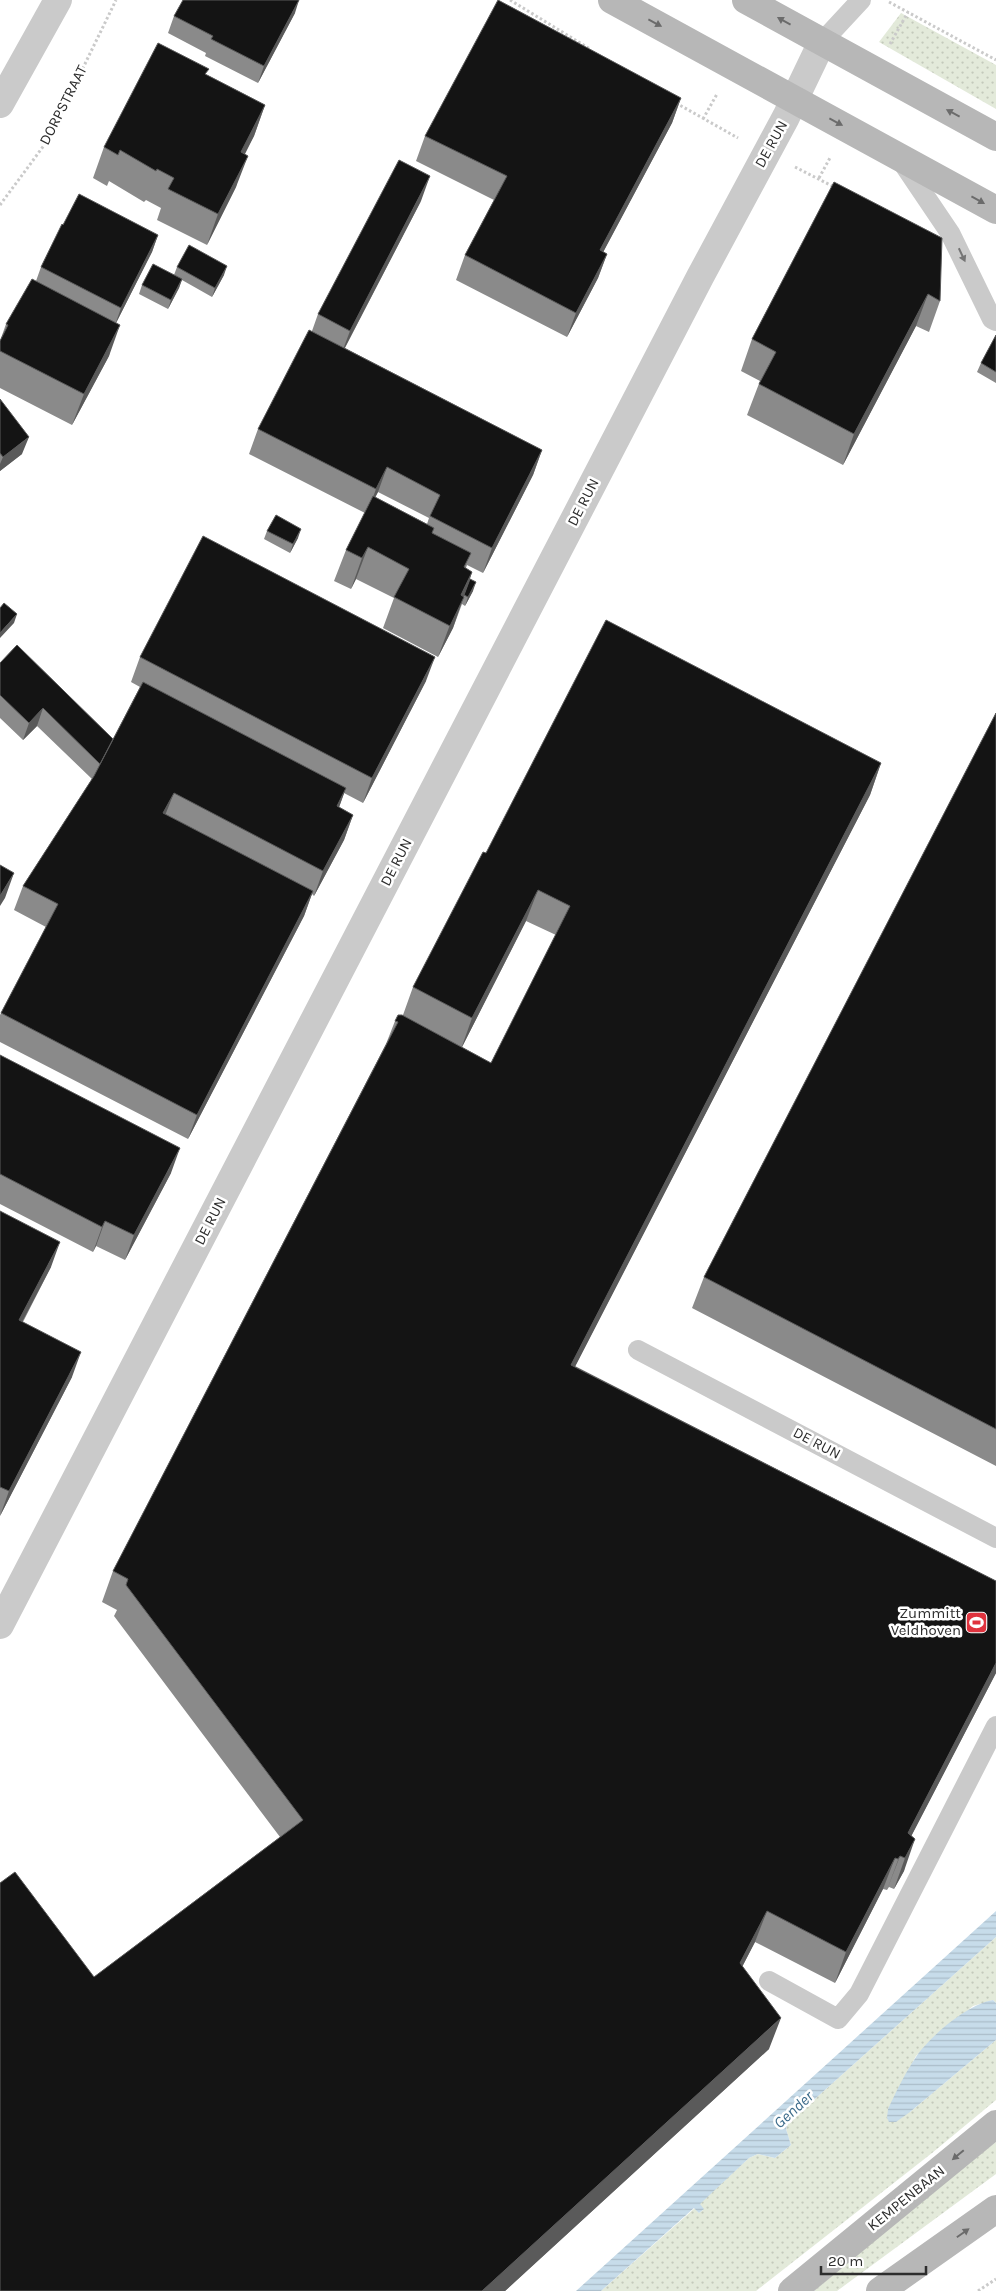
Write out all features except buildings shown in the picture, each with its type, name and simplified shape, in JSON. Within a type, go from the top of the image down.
[{"type":"main road","points":[[612,0],[996,210]]},
{"type":"main road","points":[[746,0],[996,137]]},
{"type":"main road","name":"KEMPENBAAN","points":[[792,2291],[996,2124]]},
{"type":"main road","points":[[880,2291],[996,2208]]},
{"type":"street","points":[[0,104],[58,0]]},
{"type":"street","name":"DE RUN","points":[[0,1625],[700,277],[786,117],[822,42]]},
{"type":"lane","name":"DE RUN","points":[[822,42],[861,0]]},
{"type":"lane","points":[[897,156],[950,233],[992,319],[996,321]]},
{"type":"lane","name":"DE RUN","points":[[638,1350],[996,1538]]},
{"type":"lane","points":[[770,1981],[838,2019],[859,1994],[996,1726]]},
{"type":"path","name":"DORPSTRAAT","points":[[0,204],[48,140],[116,0]]},
{"type":"path","points":[[885,0],[996,60]]},
{"type":"path","points":[[978,2291],[996,2279]]},
{"type":"green space","points":[[901,13],[996,65],[996,109],[879,42]]},
{"type":"green space","points":[[996,1937],[996,2003],[993,2000],[973,2006],[927,2045],[916,2056],[888,2109],[910,2112],[996,2040],[996,2100],[932,2153],[756,2291],[601,2291],[695,2208],[699,2213],[703,2210],[699,2204],[749,2158],[758,2154],[775,2158],[791,2145],[786,2129],[788,2123]]},
{"type":"green space","points":[[996,2142],[996,2174],[837,2291],[814,2291],[952,2175]]},
{"type":"water","name":"Gender","points":[[996,1911],[996,1937],[788,2123],[786,2129],[791,2145],[775,2158],[758,2154],[749,2158],[700,2204],[704,2209],[699,2213],[694,2208],[601,2291],[576,2291]]},
{"type":"water","points":[[993,2000],[996,2003],[996,2040],[910,2112],[896,2122],[889,2122],[887,2118],[888,2109],[897,2089],[922,2049],[961,2014]]},
{"type":"place","name":"Zummitt Veldhoven","points":[[977,1622]]}]
